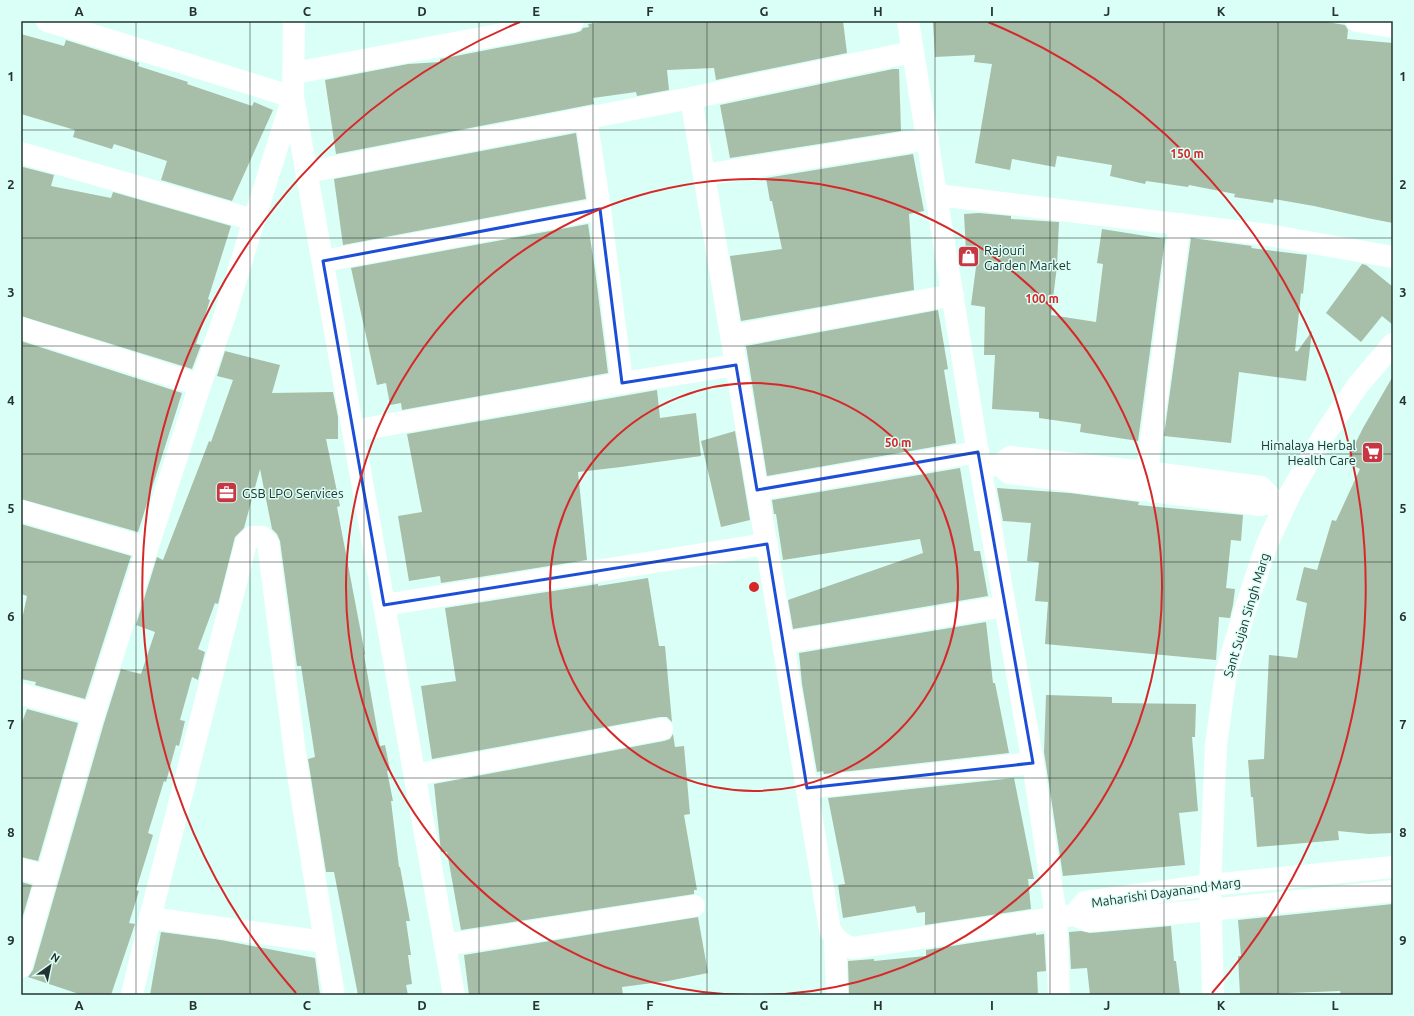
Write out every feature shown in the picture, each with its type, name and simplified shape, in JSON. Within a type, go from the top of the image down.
[{"type":"street","points":[[47,21],[294,97]]},
{"type":"street","points":[[294,21],[294,97],[454,995]]},
{"type":"street","points":[[294,73],[573,21]]},
{"type":"street","points":[[908,21],[953,295],[986,461],[1005,606],[1033,763],[1065,916],[1059,995]]},
{"type":"street","points":[[1357,21],[1393,27]]},
{"type":"street","points":[[307,172],[691,98],[912,52]]},
{"type":"street","points":[[21,967],[94,714],[200,385],[224,318],[294,97]]},
{"type":"street","points":[[691,98],[784,643],[830,930],[835,939],[837,995]]},
{"type":"street","points":[[586,118],[600,209],[622,382]]},
{"type":"street","points":[[704,175],[928,139]]},
{"type":"street","points":[[21,153],[254,220]]},
{"type":"street","points":[[937,195],[1268,234],[1393,257]]},
{"type":"street","points":[[323,261],[600,209]]},
{"type":"street","points":[[1146,481],[1180,224]]},
{"type":"street","points":[[731,336],[953,295]]},
{"type":"street","points":[[21,328],[200,385]]},
{"type":"street","name":"Sant Sujan Singh Marg","points":[[1213,995],[1210,885],[1216,745],[1226,673],[1280,502],[1358,385],[1393,344]]},
{"type":"street","points":[[353,431],[622,382],[736,365]]},
{"type":"street","points":[[758,490],[1010,457],[1146,481],[1261,487],[1280,502]]},
{"type":"street","points":[[21,512],[147,548]]},
{"type":"street","points":[[132,995],[150,918],[246,543],[252,537],[262,537],[268,543],[297,768],[334,995]]},
{"type":"street","points":[[384,605],[767,544]]},
{"type":"street","points":[[784,643],[1005,606]]},
{"type":"street","points":[[21,694],[94,714]]},
{"type":"street","points":[[415,775],[662,729]]},
{"type":"street","points":[[807,788],[1033,763]]},
{"type":"street","name":"Maharishi Dayanand Marg","points":[[1065,916],[1085,902],[1210,885],[1393,867]]},
{"type":"street","points":[[21,869],[47,876]]},
{"type":"street","name":"Maharishi Dayanand Marg","points":[[1065,916],[1089,921],[1210,910],[1393,890]]},
{"type":"street","points":[[445,945],[694,906]]},
{"type":"street","points":[[835,939],[853,948],[1065,916]]},
{"type":"street","points":[[150,918],[326,942]]},
{"type":"highlighted area","points":[[600,209],[622,383],[736,365],[757,490],[978,452],[1033,763],[807,788],[767,544],[384,605],[323,261]]},
{"type":"building","points":[[610,21],[843,21],[847,53],[716,80],[714,68],[667,70],[669,90],[637,96],[636,92],[593,98],[594,104],[336,154],[325,80],[408,64],[440,62],[440,59],[575,33],[581,31],[583,28],[589,27],[588,24]]},
{"type":"building","points":[[1321,21],[1345,25],[1348,30],[1347,39],[1393,43],[1393,223],[1274,199],[1273,203],[1234,197],[1235,194],[1189,185],[1188,187],[1146,181],[1145,184],[1110,176],[1112,165],[1057,156],[1055,167],[1012,159],[1010,170],[975,163],[992,64],[974,62],[975,55],[935,57],[933,22]]},
{"type":"building","points":[[21,34],[64,46],[66,40],[139,63],[138,66],[188,82],[187,84],[252,106],[254,102],[273,110],[232,201],[161,180],[167,161],[114,144],[112,149],[73,137],[75,130],[21,114]]},
{"type":"building","points":[[899,69],[901,131],[730,158],[720,105]]},
{"type":"building","points":[[576,133],[586,199],[343,245],[334,179]]},
{"type":"building","points":[[913,154],[924,211],[909,214],[914,290],[741,321],[730,256],[782,249],[766,178]]},
{"type":"building","points":[[23,167],[54,175],[51,186],[111,198],[113,192],[231,226],[208,299],[210,300],[196,344],[201,345],[192,369],[21,316],[21,173]]},
{"type":"building","points":[[979,213],[1011,216],[1011,219],[1059,222],[1057,266],[1051,315],[1096,322],[1103,264],[1097,263],[1102,229],[1165,239],[1138,441],[1080,432],[1081,424],[1039,418],[1039,412],[992,409],[995,355],[984,355],[985,307],[971,305],[978,252],[966,253],[964,214]]},
{"type":"building","points":[[588,224],[608,373],[402,410],[401,403],[390,405],[386,383],[377,385],[351,268]]},
{"type":"building","points":[[1191,238],[1307,255],[1303,294],[1301,293],[1295,351],[1297,352],[1312,331],[1306,381],[1239,372],[1231,443],[1164,436]]},
{"type":"building","points":[[1362,264],[1366,265],[1393,287],[1393,325],[1382,316],[1361,342],[1326,313]]},
{"type":"building","points":[[938,310],[948,369],[944,370],[956,443],[767,476],[746,346]]},
{"type":"building","points":[[21,341],[182,393],[138,532],[21,499]]},
{"type":"building","points":[[225,351],[280,365],[272,393],[333,392],[338,417],[338,439],[326,439],[340,506],[337,507],[365,654],[380,746],[385,745],[390,770],[387,771],[393,801],[391,801],[399,867],[410,921],[406,921],[411,955],[408,955],[412,984],[406,985],[408,995],[358,995],[334,872],[326,872],[308,759],[315,757],[301,666],[297,666],[280,541],[277,534],[272,529],[260,469],[244,528],[235,537],[218,604],[215,603],[198,649],[205,652],[198,680],[192,677],[180,720],[185,721],[179,746],[176,745],[166,782],[164,781],[148,833],[153,835],[136,890],[139,891],[129,923],[135,924],[111,995],[82,995],[28,977],[33,970],[121,669],[141,674],[155,632],[136,625],[157,557],[163,560],[209,441],[211,442],[233,380],[217,376]]},
{"type":"building","points":[[1393,376],[1393,833],[1369,834],[1338,831],[1339,840],[1257,847],[1248,760],[1264,759],[1269,655],[1297,658],[1307,603],[1296,600],[1304,567],[1317,570],[1332,520],[1336,521],[1360,469],[1346,462],[1363,428]]},
{"type":"building","points":[[657,390],[660,418],[696,413],[701,456],[578,472],[587,560],[441,583],[440,576],[409,581],[398,516],[422,512],[407,434]]},
{"type":"building","points":[[735,431],[750,520],[721,527],[701,441]]},
{"type":"building","points":[[960,468],[974,551],[980,551],[988,596],[793,629],[788,600],[923,553],[920,539],[783,560],[776,514],[774,514],[772,500]]},
{"type":"building","points":[[997,488],[1070,493],[1139,502],[1138,505],[1243,515],[1241,541],[1231,540],[1226,588],[1235,589],[1233,605],[1230,618],[1219,617],[1216,660],[1045,644],[1048,602],[1035,601],[1039,562],[1027,561],[1031,523],[1003,521]]},
{"type":"building","points":[[21,524],[131,556],[85,699],[35,685],[36,682],[21,679],[21,624],[27,596],[21,594]]},
{"type":"building","points":[[648,578],[659,646],[665,646],[672,722],[667,717],[660,717],[432,759],[421,686],[456,681],[445,608],[598,584],[598,586]]},
{"type":"building","points":[[986,622],[993,683],[995,683],[1009,753],[824,774],[823,771],[817,772],[802,684],[799,653]]},
{"type":"building","points":[[1046,695],[1112,697],[1112,703],[1196,704],[1195,737],[1192,737],[1198,811],[1179,813],[1185,865],[1063,876],[1044,752]]},
{"type":"building","points":[[27,709],[78,723],[38,861],[21,857],[21,725]]},
{"type":"building","points":[[673,734],[675,747],[684,746],[690,814],[684,815],[697,890],[694,890],[694,894],[461,930],[447,852],[441,852],[434,784],[664,741],[670,739]]},
{"type":"building","points":[[1014,778],[1034,879],[1028,879],[1031,909],[925,925],[925,912],[917,913],[915,906],[843,918],[838,885],[845,884],[828,798]]},
{"type":"building","points":[[21,882],[32,885],[21,922]]},
{"type":"building","points":[[1393,904],[1393,995],[1341,995],[1340,991],[1240,995],[1238,956],[1241,956],[1238,920]]},
{"type":"building","points":[[698,917],[708,973],[668,981],[622,987],[623,995],[469,995],[464,955]]},
{"type":"building","points":[[1171,926],[1174,961],[1176,961],[1180,995],[1090,995],[1087,968],[1071,969],[1069,932],[1081,931],[1090,933]]},
{"type":"building","points":[[161,932],[221,940],[315,958],[320,995],[150,995]]},
{"type":"building","points":[[1036,933],[1036,935],[1044,934],[1046,971],[1037,972],[1038,995],[849,995],[848,961],[874,959],[874,961],[926,956],[926,950]]},
{"type":"place","name":"Rajouri Garden Market","points":[[969,257]]},
{"type":"place","name":"Himalaya Herbal Health Care","points":[[1372,452]]},
{"type":"place","name":"GSB LPO Services","points":[[226,493]]}]
